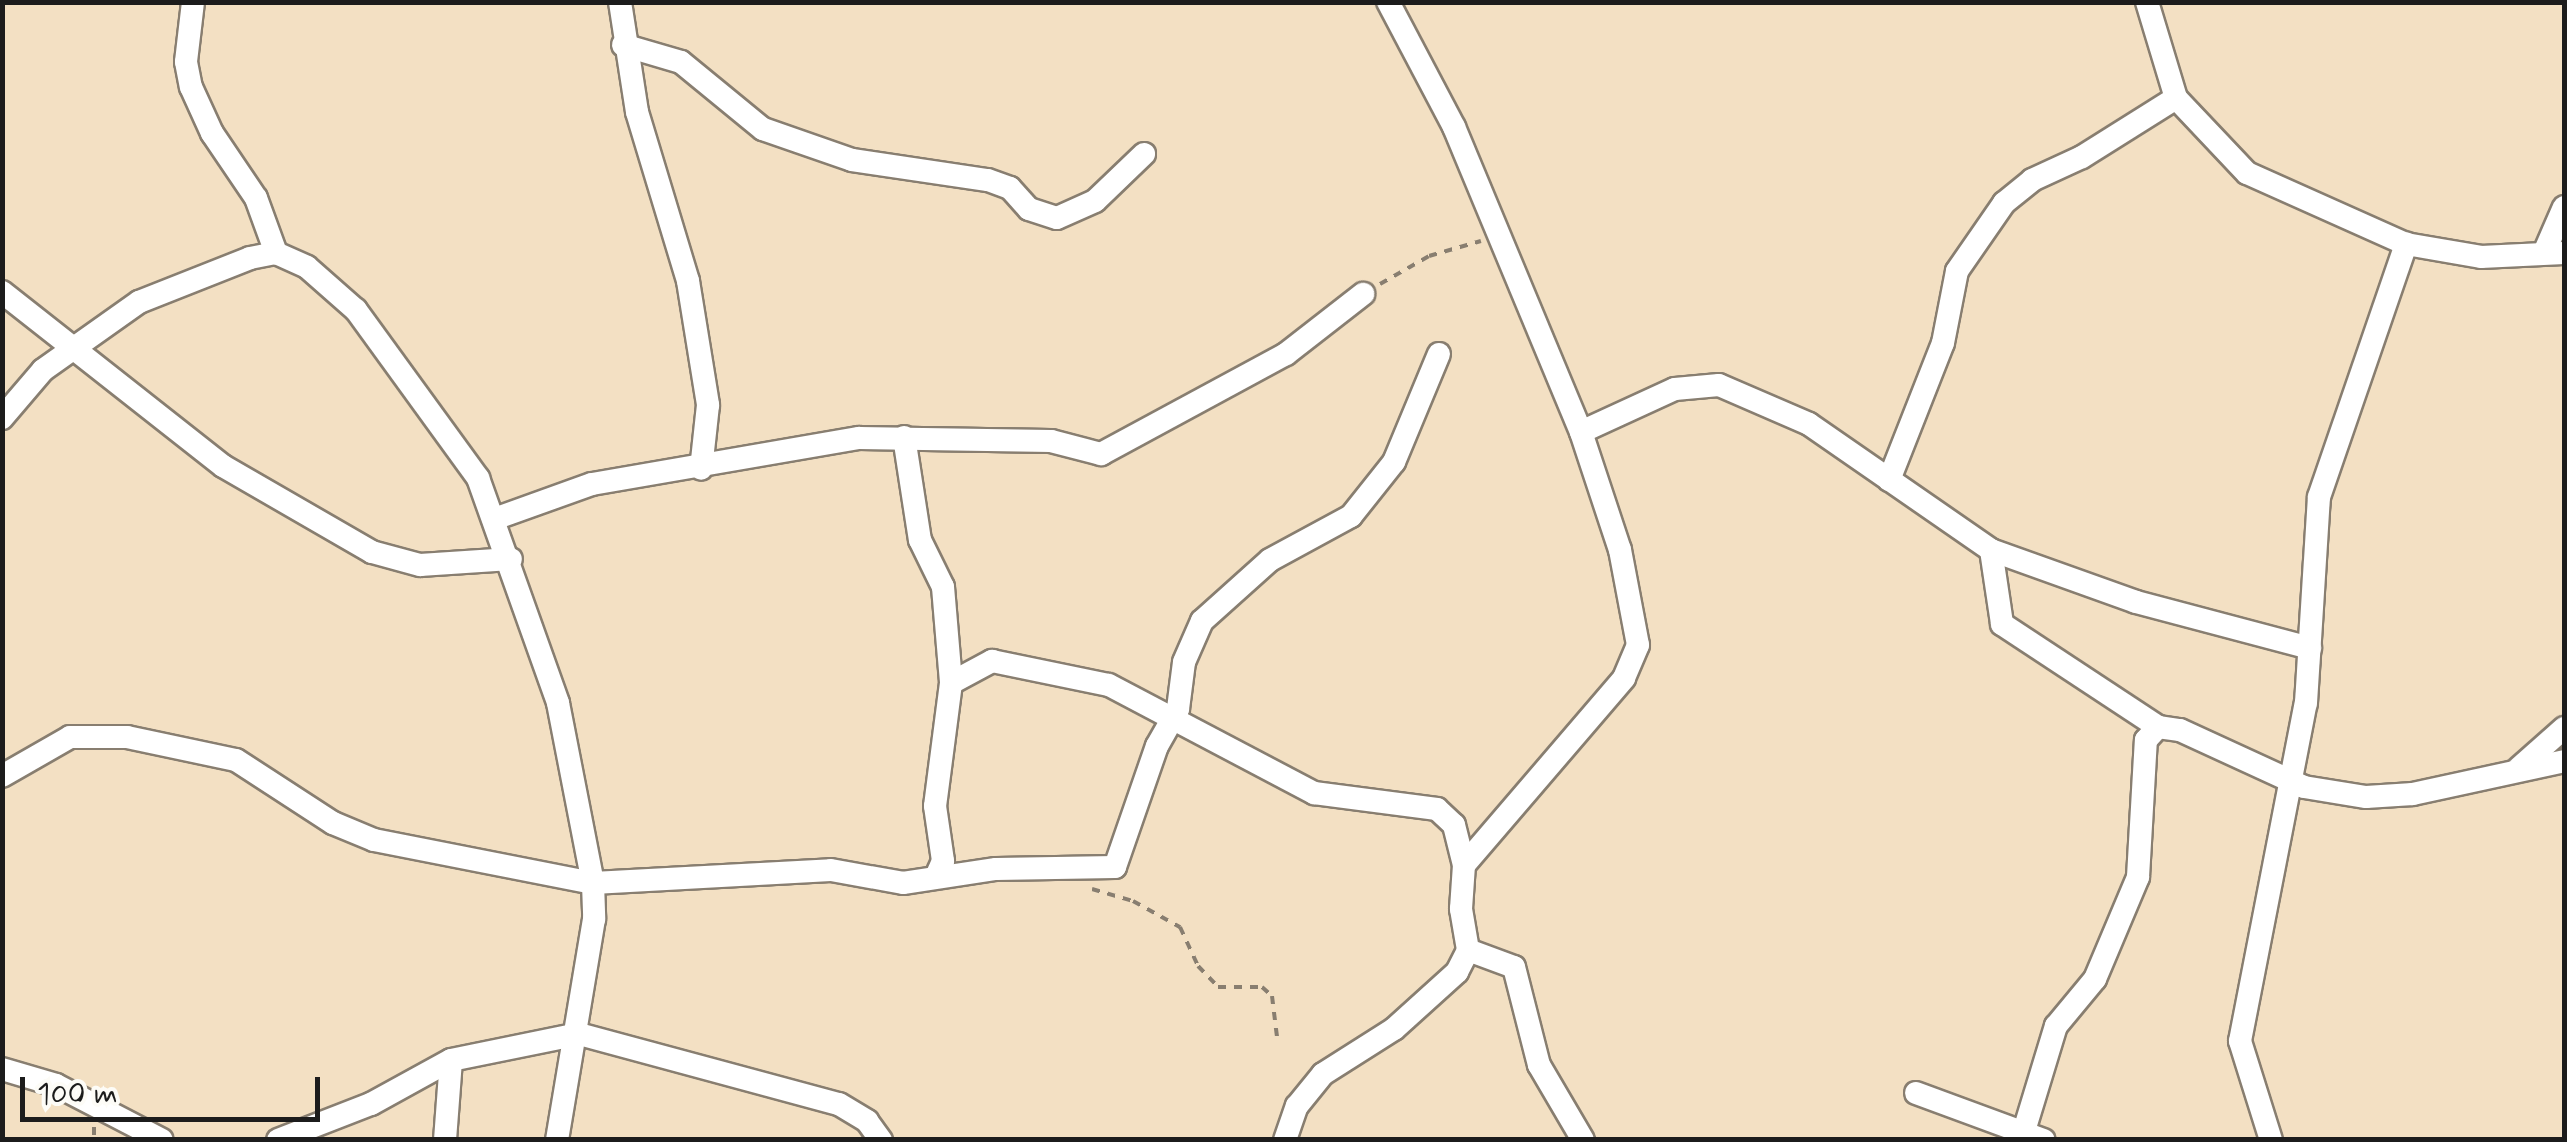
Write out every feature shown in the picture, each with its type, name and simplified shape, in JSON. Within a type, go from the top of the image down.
[{"type":"street","points":[[193,2],[186,62],[191,87],[212,133],[256,198],[276,254],[326,280],[356,310],[456,440],[497,518],[558,703],[593,883],[579,1034],[557,1140]]},
{"type":"street","points":[[620,2],[623,45],[688,282],[708,405],[701,469]]},
{"type":"street","points":[[1388,2],[1454,126],[1580,432],[1620,550],[1638,645],[1624,678],[1464,864]]},
{"type":"street","points":[[2147,2],[2176,98],[2247,173],[2406,244],[2481,257],[2554,253],[2564,208]]},
{"type":"street","points":[[623,45],[681,62],[764,129],[852,160],[988,180],[1010,188],[1028,209],[1057,218],[1096,201],[1144,154]]},
{"type":"street","points":[[1889,480],[1947,331],[1957,271],[2004,203],[2032,180],[2082,158],[2176,98]]},
{"type":"street","points":[[2272,1140],[2240,1041],[2310,648],[2319,497],[2406,244]]},
{"type":"street","points":[[2,418],[43,370],[168,288],[276,254]]},
{"type":"street","points":[[2,292],[223,466],[372,552],[420,564],[511,559]]},
{"type":"street","points":[[497,518],[592,484],[701,469],[859,438],[1050,441],[1102,454],[1286,354],[1363,294]]},
{"type":"street","points":[[2,776],[70,736],[128,737],[236,760],[333,823],[374,840],[593,883],[813,870],[874,881],[1115,867],[1170,716],[1178,709],[1184,662],[1202,621],[1270,560],[1351,516],[1394,462],[1440,354]]},
{"type":"street","points":[[1580,432],[1675,389],[1719,386],[1795,416],[1990,550],[2136,602],[2310,648]]},
{"type":"street","points":[[904,437],[920,540],[943,588],[951,683],[935,806],[943,861],[936,877]]},
{"type":"street","points":[[1990,550],[2002,624],[2158,726],[2180,730],[2288,781],[2326,793],[2387,798],[2564,761]]},
{"type":"street","points":[[951,683],[992,661],[1017,662],[1108,684],[1314,793],[1437,809],[1454,825],[1464,864],[1461,909],[1468,950],[1443,987],[1310,1087],[1285,1140]]},
{"type":"street","points":[[1916,1094],[2034,1135],[2056,1026],[2096,978],[2138,877],[2146,740],[2158,726]]},
{"type":"street","points":[[2516,770],[2564,728]]},
{"type":"street","points":[[1468,950],[1514,967],[1539,1064],[1583,1140]]},
{"type":"street","points":[[278,1140],[371,1104],[451,1060],[579,1034],[839,1104],[867,1121],[881,1140]]},
{"type":"street","points":[[445,1140],[451,1060]]},
{"type":"street","points":[[2,1069],[56,1085],[162,1140]]},
{"type":"path","points":[[1363,294],[1429,256],[1500,236]]},
{"type":"path","points":[[1084,885],[1180,927],[1198,966],[1218,987],[1262,987],[1272,996],[1276,1037]]}]
